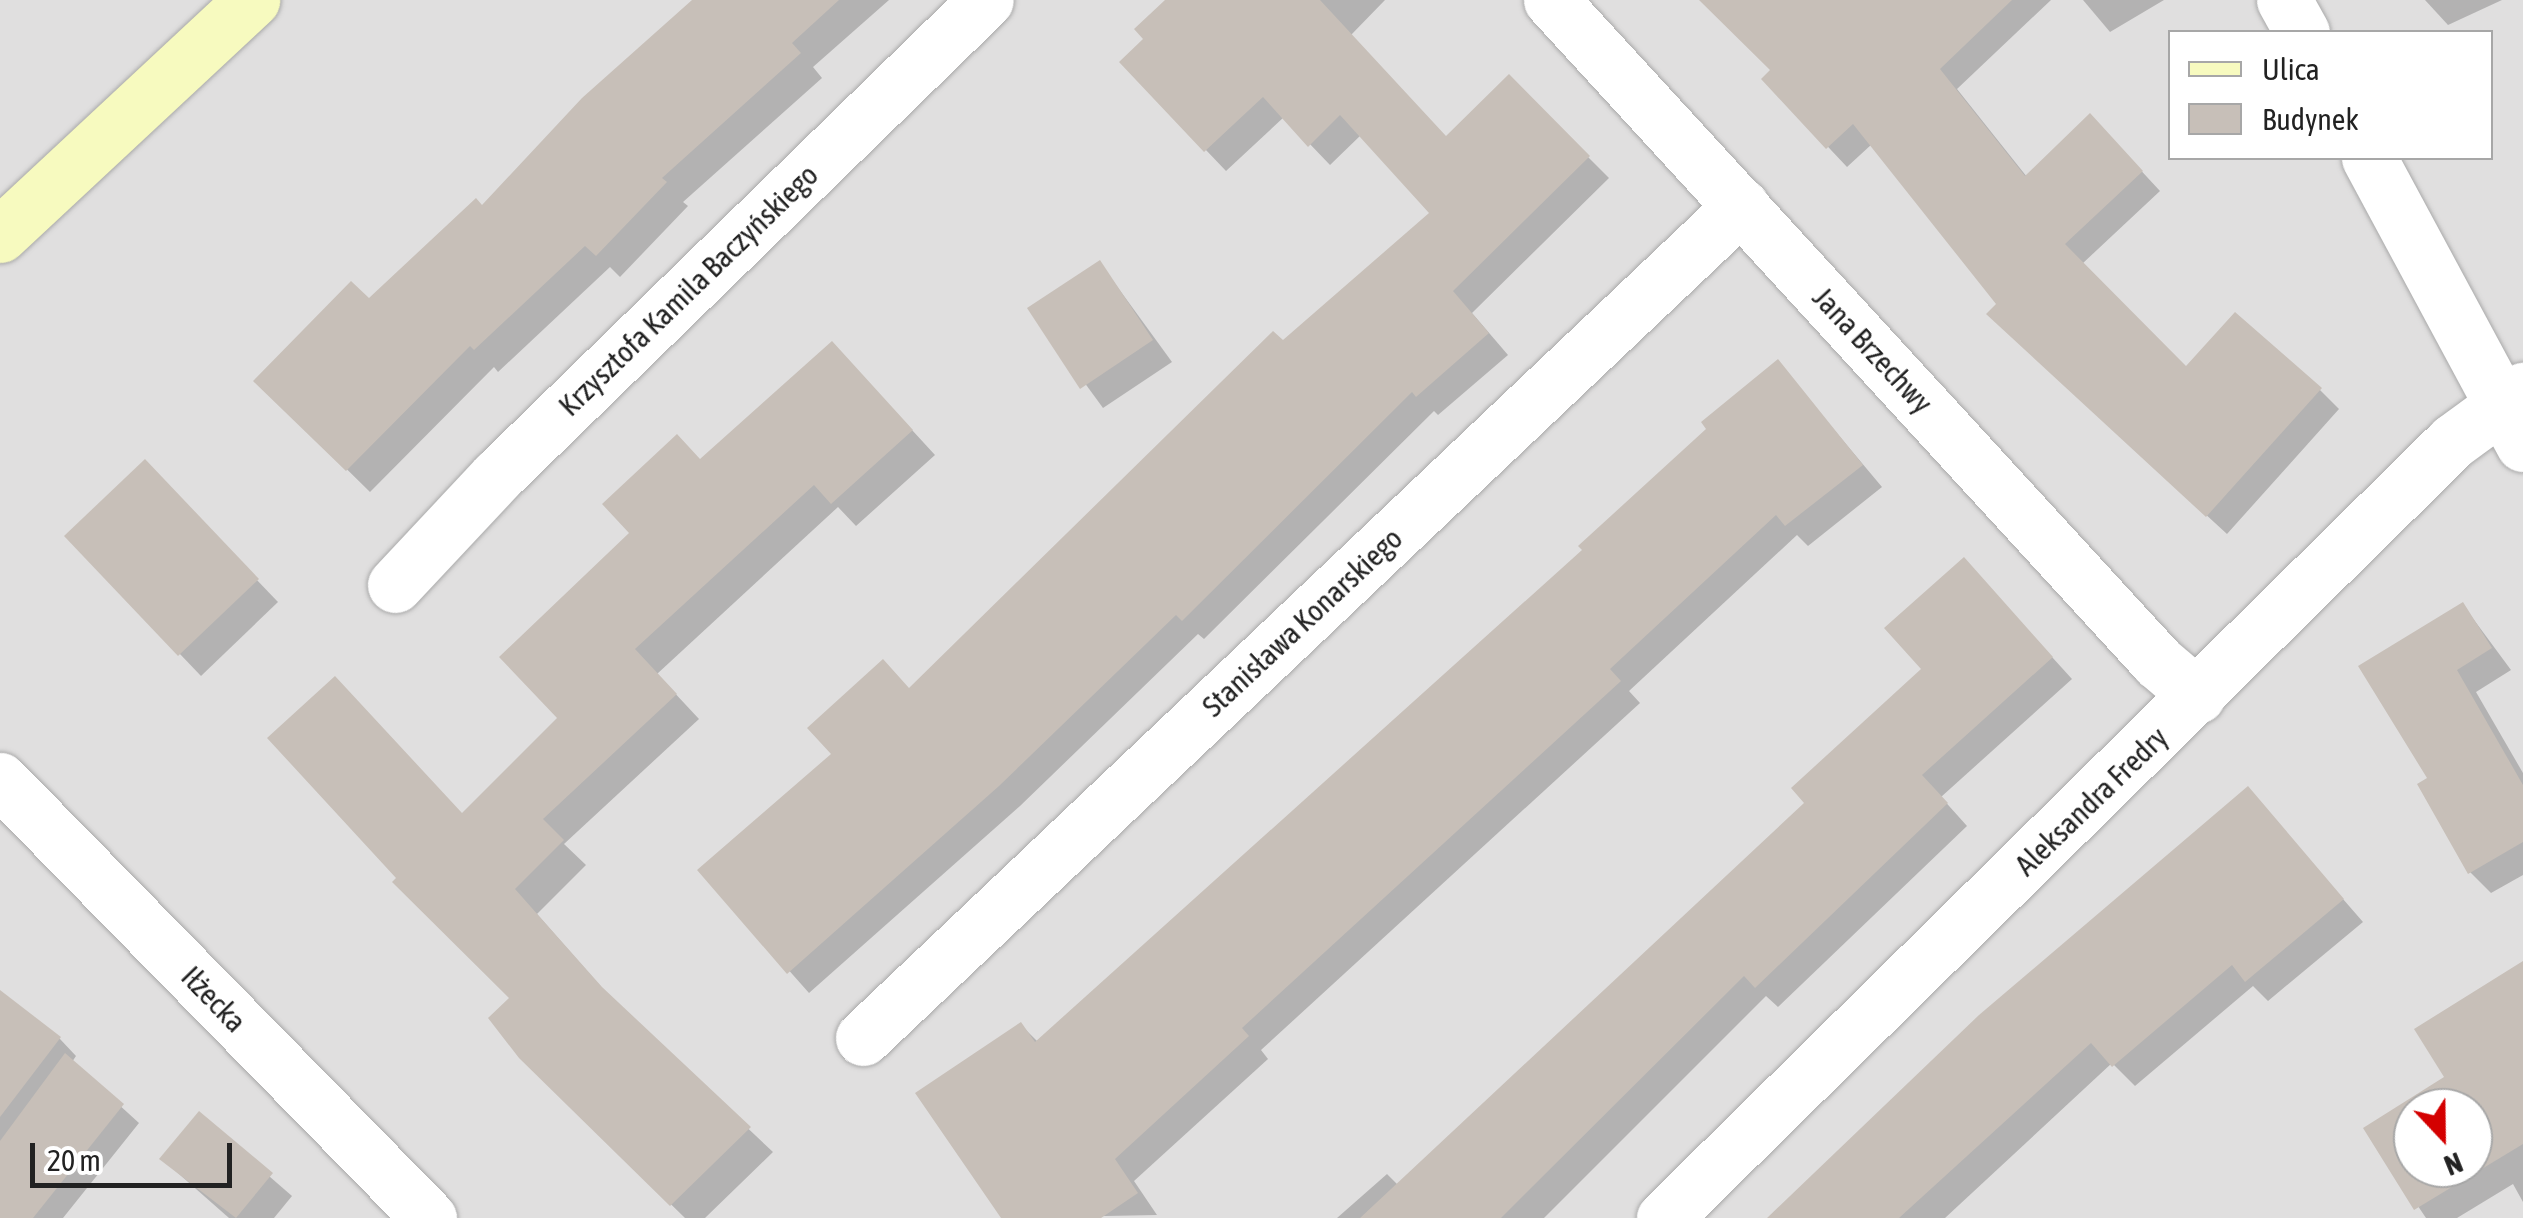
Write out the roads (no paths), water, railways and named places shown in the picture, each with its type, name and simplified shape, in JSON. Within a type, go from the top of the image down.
[{"type":"main road","points":[[0,235],[252,0]]},
{"type":"street","name":"Krzysztofa Kamila Baczyńskiego","points":[[395,585],[497,476],[986,0]]},
{"type":"street","name":"Jana Brzechwy","points":[[1551,0],[2158,662],[2198,696]]},
{"type":"street","points":[[2284,0],[2301,30]]},
{"type":"street","points":[[2370,160],[2516,413]]},
{"type":"street","name":"Stanisława Konarskiego","points":[[863,1038],[1740,206]]},
{"type":"street","name":"Aleksandra Fredry","points":[[1664,1218],[2198,696],[2452,441],[2516,413]]},
{"type":"street","name":"Iłżecka","points":[[0,780],[429,1218]]}]
